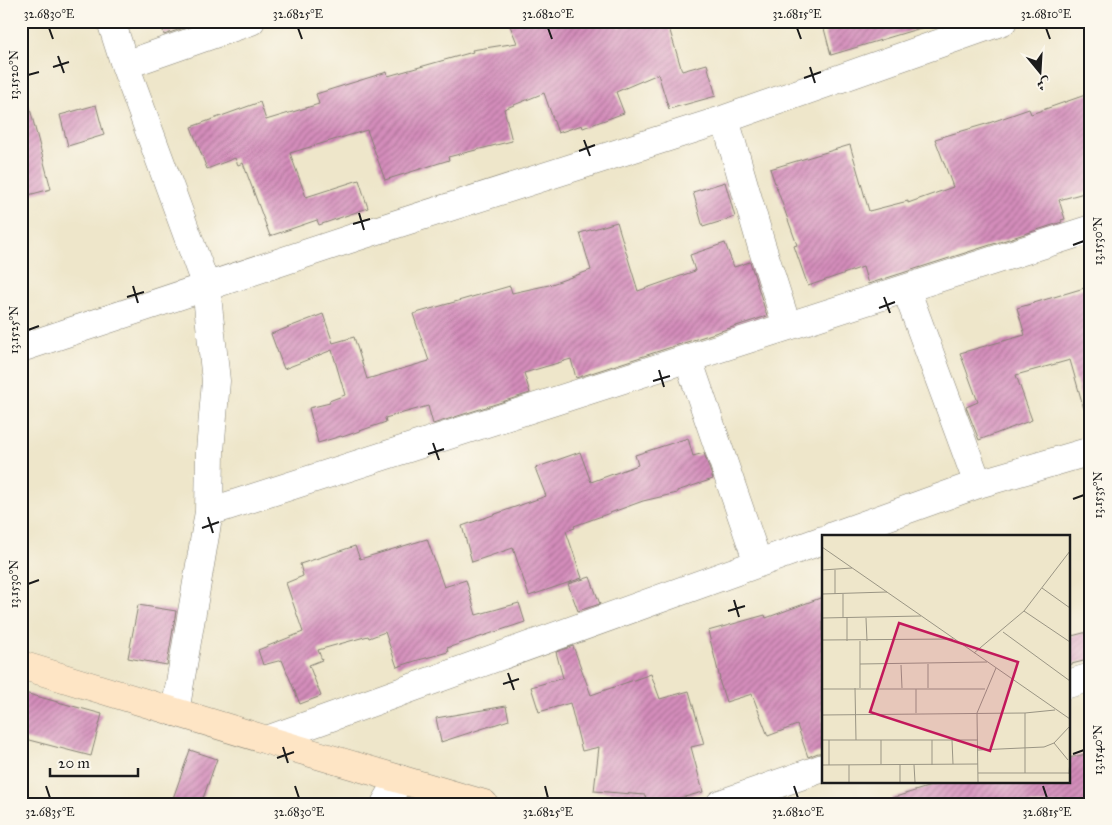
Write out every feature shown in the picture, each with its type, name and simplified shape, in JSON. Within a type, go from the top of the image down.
[{"type":"main road","points":[[21,665],[484,804]]},
{"type":"street","points":[[111,21],[125,65],[206,286],[216,381],[210,451],[209,512],[175,712]]},
{"type":"street","points":[[125,65],[251,21]]},
{"type":"street","points":[[21,348],[206,286],[726,119],[1003,21]]},
{"type":"street","points":[[726,119],[761,244],[787,326]]},
{"type":"street","points":[[209,512],[1091,230]]},
{"type":"street","points":[[906,289],[978,484]]},
{"type":"street","points":[[688,359],[758,563]]},
{"type":"street","points":[[836,535],[978,484],[1091,451]]},
{"type":"street","points":[[266,740],[822,540]]},
{"type":"street","points":[[1070,683],[1091,677]]},
{"type":"street","points":[[720,804],[822,768]]},
{"type":"street","points":[[385,804],[400,779]]},
{"type":"building","points":[[185,21],[186,27],[164,35],[162,26]]},
{"type":"building","points":[[508,21],[617,21],[618,28],[641,21],[667,21],[682,71],[707,64],[716,96],[669,109],[658,74],[616,92],[624,113],[583,128],[582,125],[558,133],[544,93],[504,109],[512,141],[448,157],[449,160],[385,180],[367,130],[290,153],[306,197],[359,180],[368,208],[319,225],[317,220],[270,236],[243,163],[238,165],[235,158],[207,169],[191,127],[260,102],[266,120],[319,104],[316,94],[387,72],[388,76],[473,52],[472,50],[517,43]]},
{"type":"building","points":[[822,21],[923,21],[924,27],[831,55]]},
{"type":"building","points":[[1091,93],[1091,191],[1059,200],[1065,219],[1061,220],[1062,222],[868,284],[863,267],[808,286],[794,246],[797,245],[770,169],[850,145],[869,211],[908,201],[908,203],[953,187],[935,139],[1029,109],[1031,114]]},
{"type":"building","points":[[29,105],[51,189],[21,197],[21,106]]},
{"type":"building","points":[[96,105],[104,135],[68,146],[60,115]]},
{"type":"building","points":[[725,182],[735,217],[703,227],[693,192]]},
{"type":"building","points":[[617,222],[638,291],[695,271],[690,255],[725,243],[734,267],[750,262],[767,316],[576,378],[571,359],[524,373],[530,393],[433,424],[428,406],[385,418],[386,422],[318,443],[309,408],[330,403],[329,401],[345,395],[332,350],[284,369],[271,334],[323,314],[333,343],[354,337],[367,379],[429,361],[413,314],[510,286],[512,293],[549,285],[591,270],[580,233]]},
{"type":"building","points":[[1091,286],[1091,408],[1084,409],[1070,360],[1016,375],[1032,420],[979,440],[966,407],[978,402],[960,353],[1025,335],[1017,308]]},
{"type":"building","points":[[688,438],[693,456],[704,453],[713,479],[677,491],[677,493],[643,501],[574,526],[575,528],[566,531],[582,578],[529,596],[513,548],[472,562],[462,526],[546,496],[535,468],[580,452],[591,482],[638,465],[635,455]]},
{"type":"building","points":[[427,539],[444,587],[466,580],[476,615],[519,603],[525,622],[447,648],[448,652],[397,667],[385,632],[369,638],[368,636],[318,650],[322,660],[309,665],[321,696],[300,704],[282,660],[263,665],[258,650],[303,632],[286,583],[303,576],[300,564],[355,546],[360,559]]},
{"type":"building","points":[[590,577],[600,604],[578,611],[568,584]]},
{"type":"building","points":[[822,597],[822,753],[808,757],[797,725],[768,736],[752,694],[726,702],[708,631],[765,615],[766,618]]},
{"type":"building","points":[[138,605],[176,611],[167,665],[128,658]]},
{"type":"building","points":[[1091,631],[1091,659],[1070,664],[1070,636]]},
{"type":"building","points":[[573,646],[591,695],[651,674],[660,699],[689,691],[704,744],[691,747],[703,792],[659,804],[647,804],[645,795],[594,791],[599,747],[582,751],[570,703],[539,712],[531,687],[563,678],[556,652]]},
{"type":"building","points":[[21,692],[102,714],[91,756],[21,738]]},
{"type":"building","points":[[506,706],[509,720],[441,742],[436,718]]},
{"type":"building","points":[[190,750],[217,759],[201,804],[171,804]]},
{"type":"building","points":[[1091,753],[1091,804],[893,804],[892,798],[944,782],[1070,782],[1070,758]]}]
